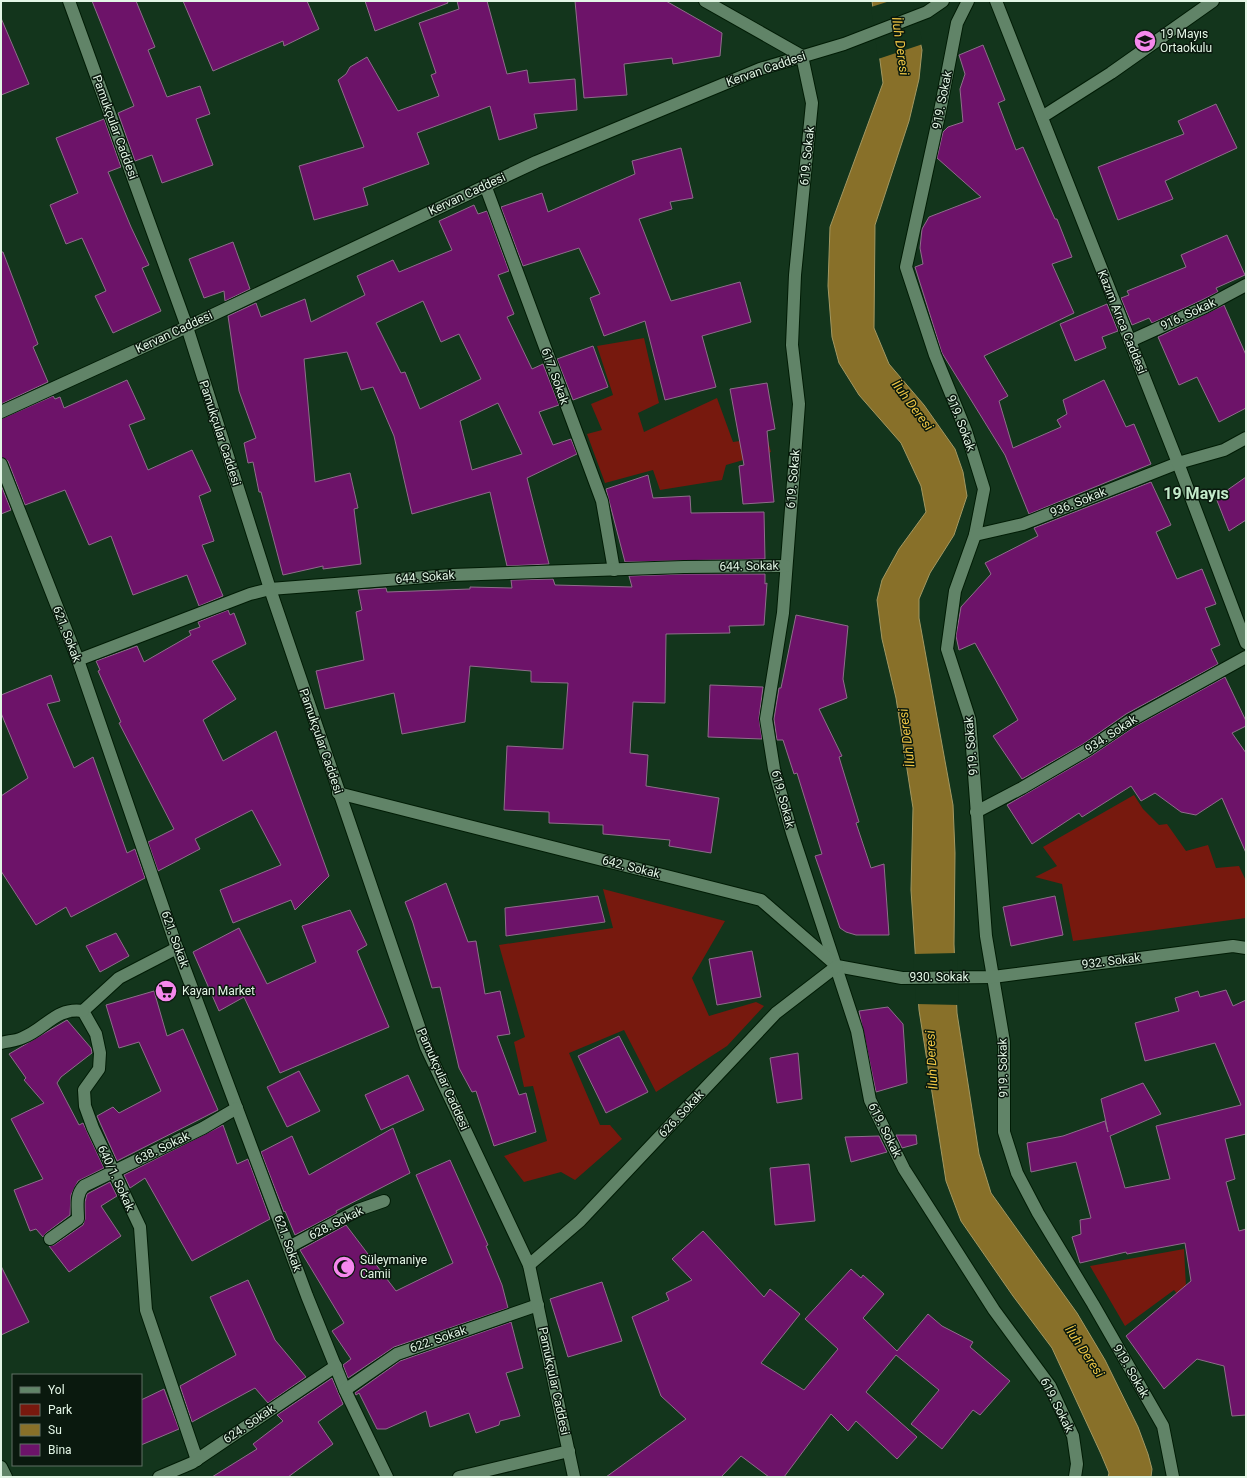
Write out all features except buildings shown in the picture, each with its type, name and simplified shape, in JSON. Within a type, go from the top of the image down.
[{"type":"street","name":"Pamukçular Caddesi","points":[[69,1],[187,327],[270,589],[338,793],[426,1047],[529,1265],[574,1477]]},
{"type":"street","points":[[706,1],[802,56]]},
{"type":"street","name":"Kervan Caddesi","points":[[1,412],[187,327],[484,185],[760,69],[844,44],[927,12],[943,1]]},
{"type":"street","name":"919. Sokak","points":[[968,1],[956,23],[940,112],[906,267],[934,355],[966,431],[984,489],[975,535],[955,591],[947,649],[970,720],[986,936],[1004,1042],[1004,1132],[1017,1173],[1038,1214],[1093,1304],[1163,1426],[1173,1477]]},
{"type":"street","name":"Kazım Arıca Caddesi","points":[[996,1],[1178,462],[1246,643]]},
{"type":"street","points":[[1042,117],[1111,73],[1213,1]]},
{"type":"street","name":"619. Sokak","points":[[802,56],[812,103],[795,275],[792,345],[799,404],[783,613],[766,719],[774,769],[792,833],[837,966],[857,1031],[870,1100],[904,1169],[994,1310],[1050,1386],[1073,1436],[1077,1464],[1075,1477]]},
{"type":"street","name":"617. Sokak","points":[[484,185],[602,501],[614,570]]},
{"type":"street","name":"916. Sokak","points":[[1130,341],[1205,307],[1246,285]]},
{"type":"street","name":"936. Sokak","points":[[975,535],[1023,524],[1178,462],[1224,450],[1246,438]]},
{"type":"street","name":"621. Sokak","points":[[1,464],[78,660],[177,948],[289,1247],[346,1390],[387,1477]]},
{"type":"street","name":"644. Sokak","points":[[78,660],[250,594],[270,589],[452,575],[684,567],[786,566]]},
{"type":"street","name":"934. Sokak","points":[[976,812],[1022,788],[1087,750],[1130,721],[1246,658]]},
{"type":"street","name":"642. Sokak","points":[[338,793],[761,900],[837,966]]},
{"type":"street","name":"932. Sokak","points":[[976,977],[993,977],[1233,946],[1246,948]]},
{"type":"street","points":[[1,1043],[23,1038],[61,1012],[72,1009],[83,1011],[119,978],[177,948]]},
{"type":"street","name":"930. Sokak","points":[[837,966],[902,978],[976,977]]},
{"type":"street","name":"626. Sokak","points":[[529,1265],[580,1221],[776,1013],[837,966]]},
{"type":"street","name":"640/1. Sokak","points":[[83,1011],[96,1034],[100,1054],[99,1069],[84,1090],[85,1106],[113,1171],[140,1227],[146,1310],[197,1460]]},
{"type":"street","name":"638. Sokak","points":[[50,1239],[78,1219],[78,1200],[80,1190],[84,1186],[202,1128],[238,1108]]},
{"type":"street","name":"628. Sokak","points":[[289,1247],[358,1210],[384,1201]]},
{"type":"street","name":"622. Sokak","points":[[346,1390],[397,1354],[538,1305]]},
{"type":"street","name":"624. Sokak","points":[[159,1477],[197,1460],[336,1366]]},
{"type":"street","points":[[459,1477],[569,1451]]},
{"type":"street","points":[[1,1467],[6,1477]]},
{"type":"green space","points":[[644,338],[659,403],[638,413],[644,432],[717,398],[733,442],[767,437],[771,452],[726,465],[722,480],[660,490],[653,470],[605,483],[587,434],[602,430],[591,404],[613,395],[597,346]]},
{"type":"green space","points":[[1134,795],[1143,809],[1159,825],[1167,824],[1186,851],[1208,845],[1216,868],[1239,866],[1246,881],[1246,918],[1073,941],[1062,884],[1035,877],[1057,866],[1043,847]]},
{"type":"green space","points":[[603,889],[725,921],[692,978],[709,1016],[756,1002],[764,1006],[727,1046],[656,1092],[624,1030],[569,1053],[600,1125],[610,1125],[622,1139],[575,1180],[561,1172],[524,1182],[504,1156],[547,1141],[533,1086],[524,1087],[514,1042],[525,1037],[499,945],[613,928]]},
{"type":"green space","points":[[1184,1249],[1187,1306],[1174,1290],[1125,1326],[1090,1266]]},
{"type":"water","name":"İluh Deresi","points":[[872,1],[911,1],[922,50],[919,79],[909,121],[875,225],[874,328],[889,364],[924,405],[955,449],[963,472],[967,496],[954,535],[930,573],[919,599],[919,618],[953,805],[955,853],[954,944],[957,1013],[979,1154],[991,1193],[1077,1313],[1105,1360],[1138,1427],[1152,1469],[1151,1477],[1108,1477],[1109,1473],[1101,1454],[1052,1348],[1013,1296],[961,1221],[946,1181],[919,1010],[911,890],[913,808],[896,698],[882,639],[877,600],[882,580],[899,549],[926,512],[921,486],[901,443],[859,395],[839,363],[832,337],[828,286],[830,227],[883,83]]},
{"type":"pier","points":[[890,1],[913,1],[923,44],[878,59],[871,7]]},
{"type":"pier","points":[[957,953],[959,1005],[916,1004],[913,954]]},
{"type":"place","name":"19 Mayıs Ortaokulu","points":[[1145,41]]},
{"type":"place","name":"Kayan Market","points":[[166,991]]},
{"type":"place","name":"Süleymaniye Camii","points":[[344,1267]]},
{"type":"district","name":"19 Mayıs","points":[[1196,493]]}]
